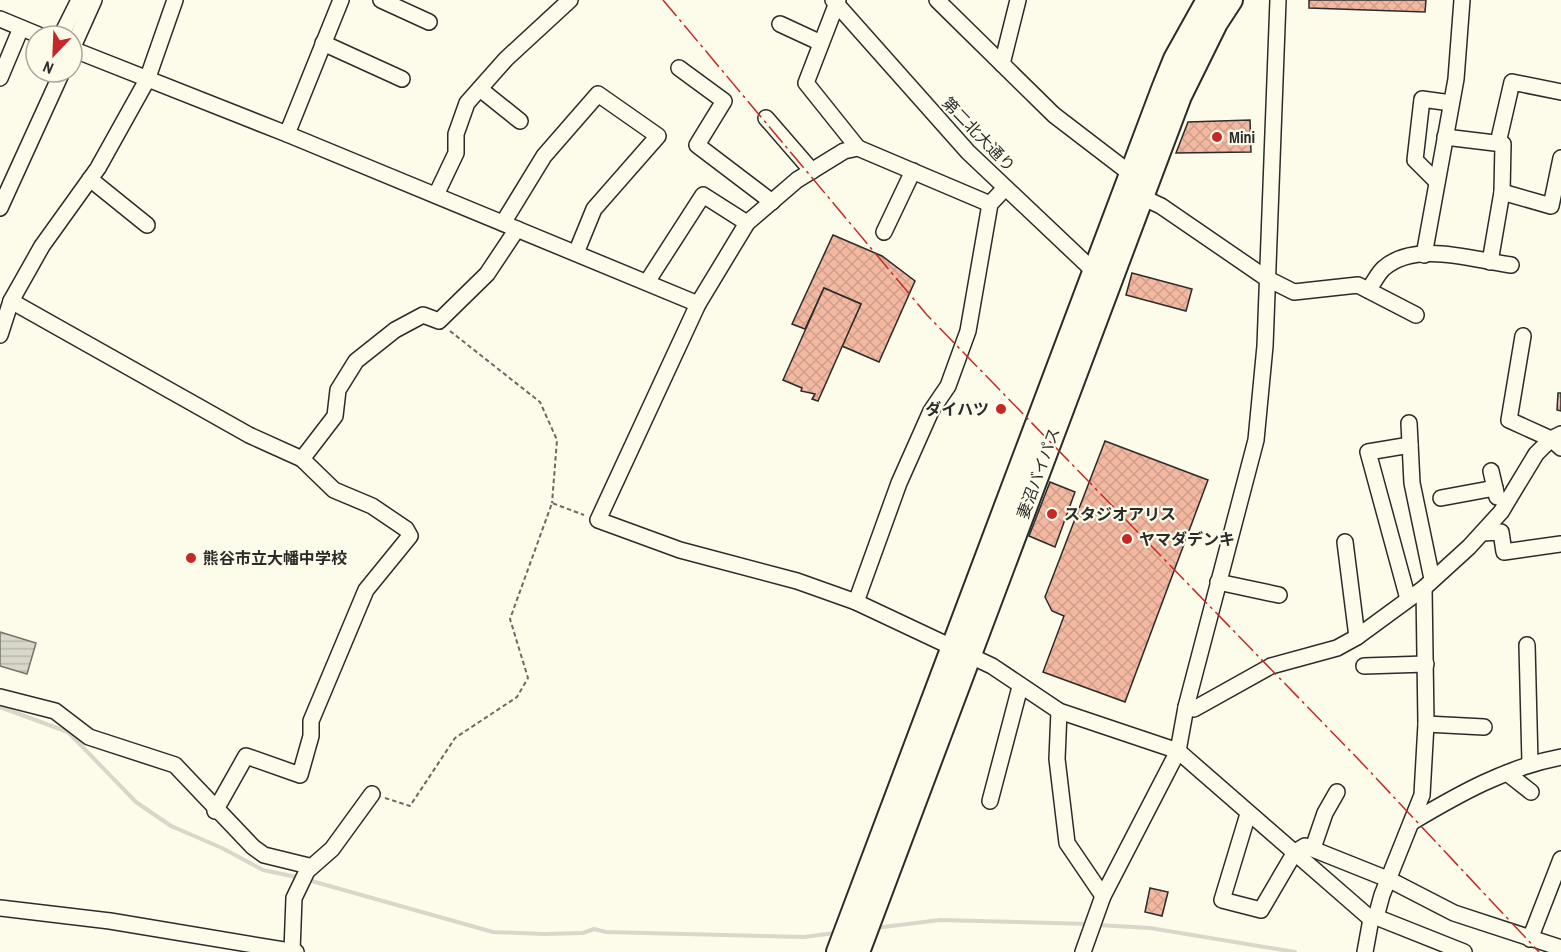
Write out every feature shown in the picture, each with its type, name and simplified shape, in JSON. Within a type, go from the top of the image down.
[{"type":"highway","name":"妻沼バイパス","points":[[858,952],[865,909],[1101,278],[1131,174],[1175,60],[1208,0]]},
{"type":"highway","name":"妻沼バイパス","points":[[1101,278],[1142,197],[1180,96],[1216,23],[1231,0]]},
{"type":"highway","name":"妻沼バイパス","points":[[838,952],[865,909]]},
{"type":"street","points":[[67,24],[78,0]]},
{"type":"street","points":[[83,24],[94,0]]},
{"type":"street","points":[[0,335],[10,301],[42,246],[90,179],[147,80],[175,0]]},
{"type":"street","points":[[381,0],[429,22]]},
{"type":"street","points":[[436,195],[456,153],[456,134],[467,103],[506,59],[570,0]]},
{"type":"street","points":[[937,0],[1054,115],[1131,174]]},
{"type":"street","points":[[1002,64],[1018,0]]},
{"type":"street","points":[[1083,952],[1103,896],[1178,751],[1186,707],[1256,440],[1264,346],[1278,0]]},
{"type":"street","points":[[1424,255],[1451,103],[1462,0]]},
{"type":"street","points":[[287,134],[339,1]]},
{"type":"street","points":[[835,1],[806,83],[858,148],[990,204]]},
{"type":"street","name":"第二北大通り","points":[[835,1],[968,152],[1101,278]]},
{"type":"street","points":[[0,19],[24,29]]},
{"type":"street","points":[[780,24],[821,43]]},
{"type":"street","points":[[0,78],[21,28]]},
{"type":"street","points":[[323,43],[402,79]]},
{"type":"street","points":[[84,54],[287,134],[698,304]]},
{"type":"street","points":[[679,68],[724,101],[697,145],[772,201]]},
{"type":"street","points":[[1498,143],[1512,82],[1561,92]]},
{"type":"street","points":[[0,208],[57,84]]},
{"type":"street","points":[[480,89],[520,121]]},
{"type":"street","points":[[503,223],[544,156],[598,94],[658,136],[594,209],[576,253]]},
{"type":"street","points":[[1437,182],[1414,160],[1422,99],[1451,103]]},
{"type":"street","points":[[766,118],[812,171]]},
{"type":"street","points":[[1445,137],[1503,144],[1502,192],[1490,262]]},
{"type":"street","points":[[858,148],[844,151],[812,171],[747,223],[698,304],[598,520],[680,550],[797,581],[856,602],[992,666],[1020,687],[1059,711],[1178,751],[1248,814],[1373,918],[1464,952]]},
{"type":"street","points":[[1502,192],[1551,206],[1561,158]]},
{"type":"street","points":[[884,232],[913,171]]},
{"type":"street","points":[[90,179],[147,225]]},
{"type":"street","points":[[856,602],[899,483],[932,411],[948,386],[968,331],[990,204],[1005,188]]},
{"type":"street","points":[[647,282],[703,195],[747,223]]},
{"type":"street","points":[[1142,197],[1161,206],[1266,278],[1294,292],[1358,285],[1416,315]]},
{"type":"street","points":[[302,459],[335,417],[338,390],[356,361],[395,330],[423,315],[439,321],[487,274],[518,229]]},
{"type":"street","points":[[1368,290],[1384,267],[1410,255],[1436,254],[1511,265]]},
{"type":"street","points":[[10,301],[249,435],[302,459],[334,490],[372,506],[406,529],[410,536],[366,590],[311,721],[311,736],[300,775],[246,756],[215,811]]},
{"type":"street","points":[[1523,336],[1509,420],[1558,440]]},
{"type":"street","points":[[1365,952],[1373,918],[1422,795],[1426,724],[1428,584],[1412,483],[1409,423]]},
{"type":"street","points":[[1186,707],[1194,709],[1271,666],[1337,648],[1357,637],[1428,584],[1482,532],[1501,512],[1536,454],[1558,440]]},
{"type":"street","points":[[1408,599],[1368,452],[1410,445]]},
{"type":"street","points":[[1491,471],[1501,512]]},
{"type":"street","points":[[1441,498],[1495,488]]},
{"type":"street","points":[[1482,532],[1501,532],[1504,552],[1561,544]]},
{"type":"street","points":[[1345,542],[1357,637]]},
{"type":"street","points":[[1218,582],[1279,595]]},
{"type":"street","points":[[1527,645],[1530,763]]},
{"type":"street","points":[[1364,666],[1426,664]]},
{"type":"street","points":[[990,801],[1020,687]]},
{"type":"street","points":[[0,697],[55,711],[89,737],[175,765],[215,811],[264,855],[308,868]]},
{"type":"street","points":[[1059,711],[1057,759],[1067,843],[1103,896]]},
{"type":"street","points":[[1426,724],[1484,728]]},
{"type":"street","points":[[1412,822],[1461,793],[1530,763],[1561,757]]},
{"type":"street","points":[[1507,773],[1531,792]]},
{"type":"street","points":[[1313,848],[1325,813],[1337,792]]},
{"type":"street","points":[[0,908],[110,921],[294,952],[294,897],[308,868],[332,849],[372,794]]},
{"type":"street","points":[[1248,814],[1222,900],[1261,910],[1295,852],[1305,846],[1390,880],[1454,913],[1561,948]]},
{"type":"street","points":[[1530,939],[1561,859]]},
{"type":"path","points":[[372,794],[411,806],[455,738],[518,697],[528,678],[510,619],[552,503],[556,440],[540,402],[439,321]]},
{"type":"path","points":[[552,503],[598,520]]},
{"type":"shaded area","points":[[0,632],[36,643],[27,674],[0,666]]},
{"type":"building","points":[[1309,0],[1426,0],[1425,12],[1309,8]]},
{"type":"building","name":"Mini","points":[[1250,120],[1251,152],[1176,153],[1188,122]]},
{"type":"building","points":[[833,235],[882,256],[915,281],[879,362],[842,346],[861,304],[824,288],[805,329],[792,324]]},
{"type":"building","points":[[1132,273],[1192,289],[1186,311],[1126,295]]},
{"type":"building","points":[[824,288],[861,304],[818,401],[812,399],[815,394],[801,391],[802,388],[783,380]]},
{"type":"building","points":[[1558,393],[1561,393],[1561,411],[1557,410]]},
{"type":"building","name":"ヤマダデンキ","points":[[1105,441],[1208,480],[1125,702],[1043,672],[1064,616],[1052,611],[1045,597]]},
{"type":"building","name":"スタジオアリス","points":[[1050,482],[1075,492],[1055,547],[1029,536]]},
{"type":"building","points":[[1150,888],[1168,892],[1162,916],[1145,912]]},
{"type":"waterway","points":[[0,707],[68,732],[136,802],[171,826],[222,848],[263,870],[301,878]]},
{"type":"waterway","points":[[308,880],[493,932],[583,933],[594,929],[606,932],[804,937],[835,933]]},
{"type":"waterway","points":[[875,928],[940,920],[1089,924]]},
{"type":"waterway","points":[[1097,925],[1150,928],[1295,952]]},
{"type":"power","points":[[663,0],[927,315],[1360,761],[1539,952]]},
{"type":"place","name":"Mini","points":[[1217,137]]},
{"type":"place","name":"ダイハツ","points":[[1001,409]]},
{"type":"place","name":"スタジオアリス","points":[[1052,514]]},
{"type":"place","name":"ヤマダデンキ","points":[[1127,539]]},
{"type":"place","name":"熊谷市立大幡中学校","points":[[191,558]]}]
